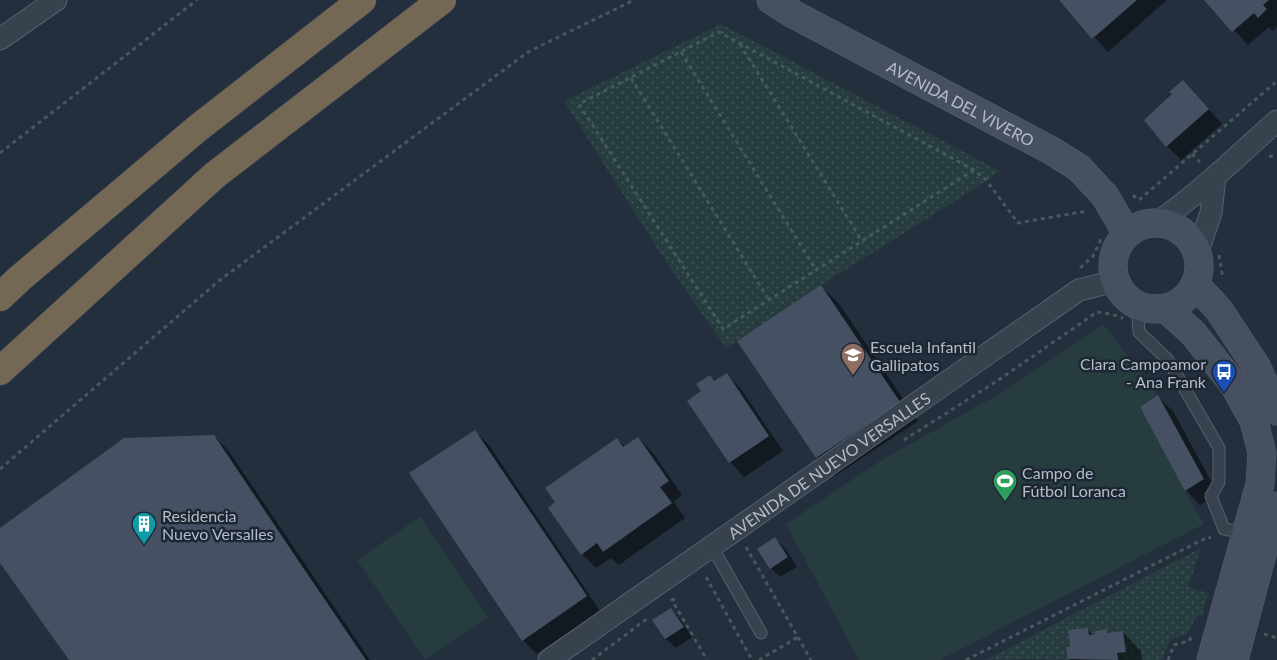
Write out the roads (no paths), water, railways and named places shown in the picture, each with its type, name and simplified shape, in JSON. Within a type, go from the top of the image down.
[{"type":"highway","points":[[0,297],[198,128],[362,0]]},
{"type":"highway","points":[[0,371],[215,176],[442,0]]},
{"type":"highway","points":[[0,377],[47,328]]},
{"type":"main road","name":"AVENIDA DEL VIVERO","points":[[771,0],[1052,151],[1079,168],[1105,196],[1115,234]]},
{"type":"main road","points":[[1158,222],[1175,227],[1208,252],[1200,268],[1196,285],[1186,299],[1171,307],[1138,315],[1115,281],[1112,264],[1117,247],[1115,234],[1158,222]]},
{"type":"main road","points":[[1196,285],[1219,310],[1256,366],[1277,411]]},
{"type":"main road","points":[[1165,308],[1193,333],[1234,385],[1254,421],[1262,453],[1260,484],[1237,535],[1211,660]]},
{"type":"main road","points":[[1234,660],[1277,506]]},
{"type":"street","points":[[0,39],[56,0]]},
{"type":"street","points":[[1158,222],[1179,208],[1215,177],[1268,144],[1277,121]]},
{"type":"street","points":[[1208,252],[1215,177]]},
{"type":"street","name":"AVENIDA DE NUEVO VERSALLES","points":[[549,660],[711,545],[1079,290],[1115,281]]},
{"type":"lane","points":[[1138,315],[1139,332],[1168,360],[1219,448],[1219,482],[1211,496],[1224,529],[1237,535]]},
{"type":"lane","points":[[711,545],[761,633]]},
{"type":"place","name":"Escuela Infantil Gallipatos","points":[[853,376]]},
{"type":"place","name":"Clara Campoamor - Ana Frank","points":[[1224,393]]},
{"type":"place","name":"Campo de Fútbol Loranca","points":[[1005,502]]},
{"type":"place","name":"Residencia Nuevo Versalles","points":[[144,545]]}]
